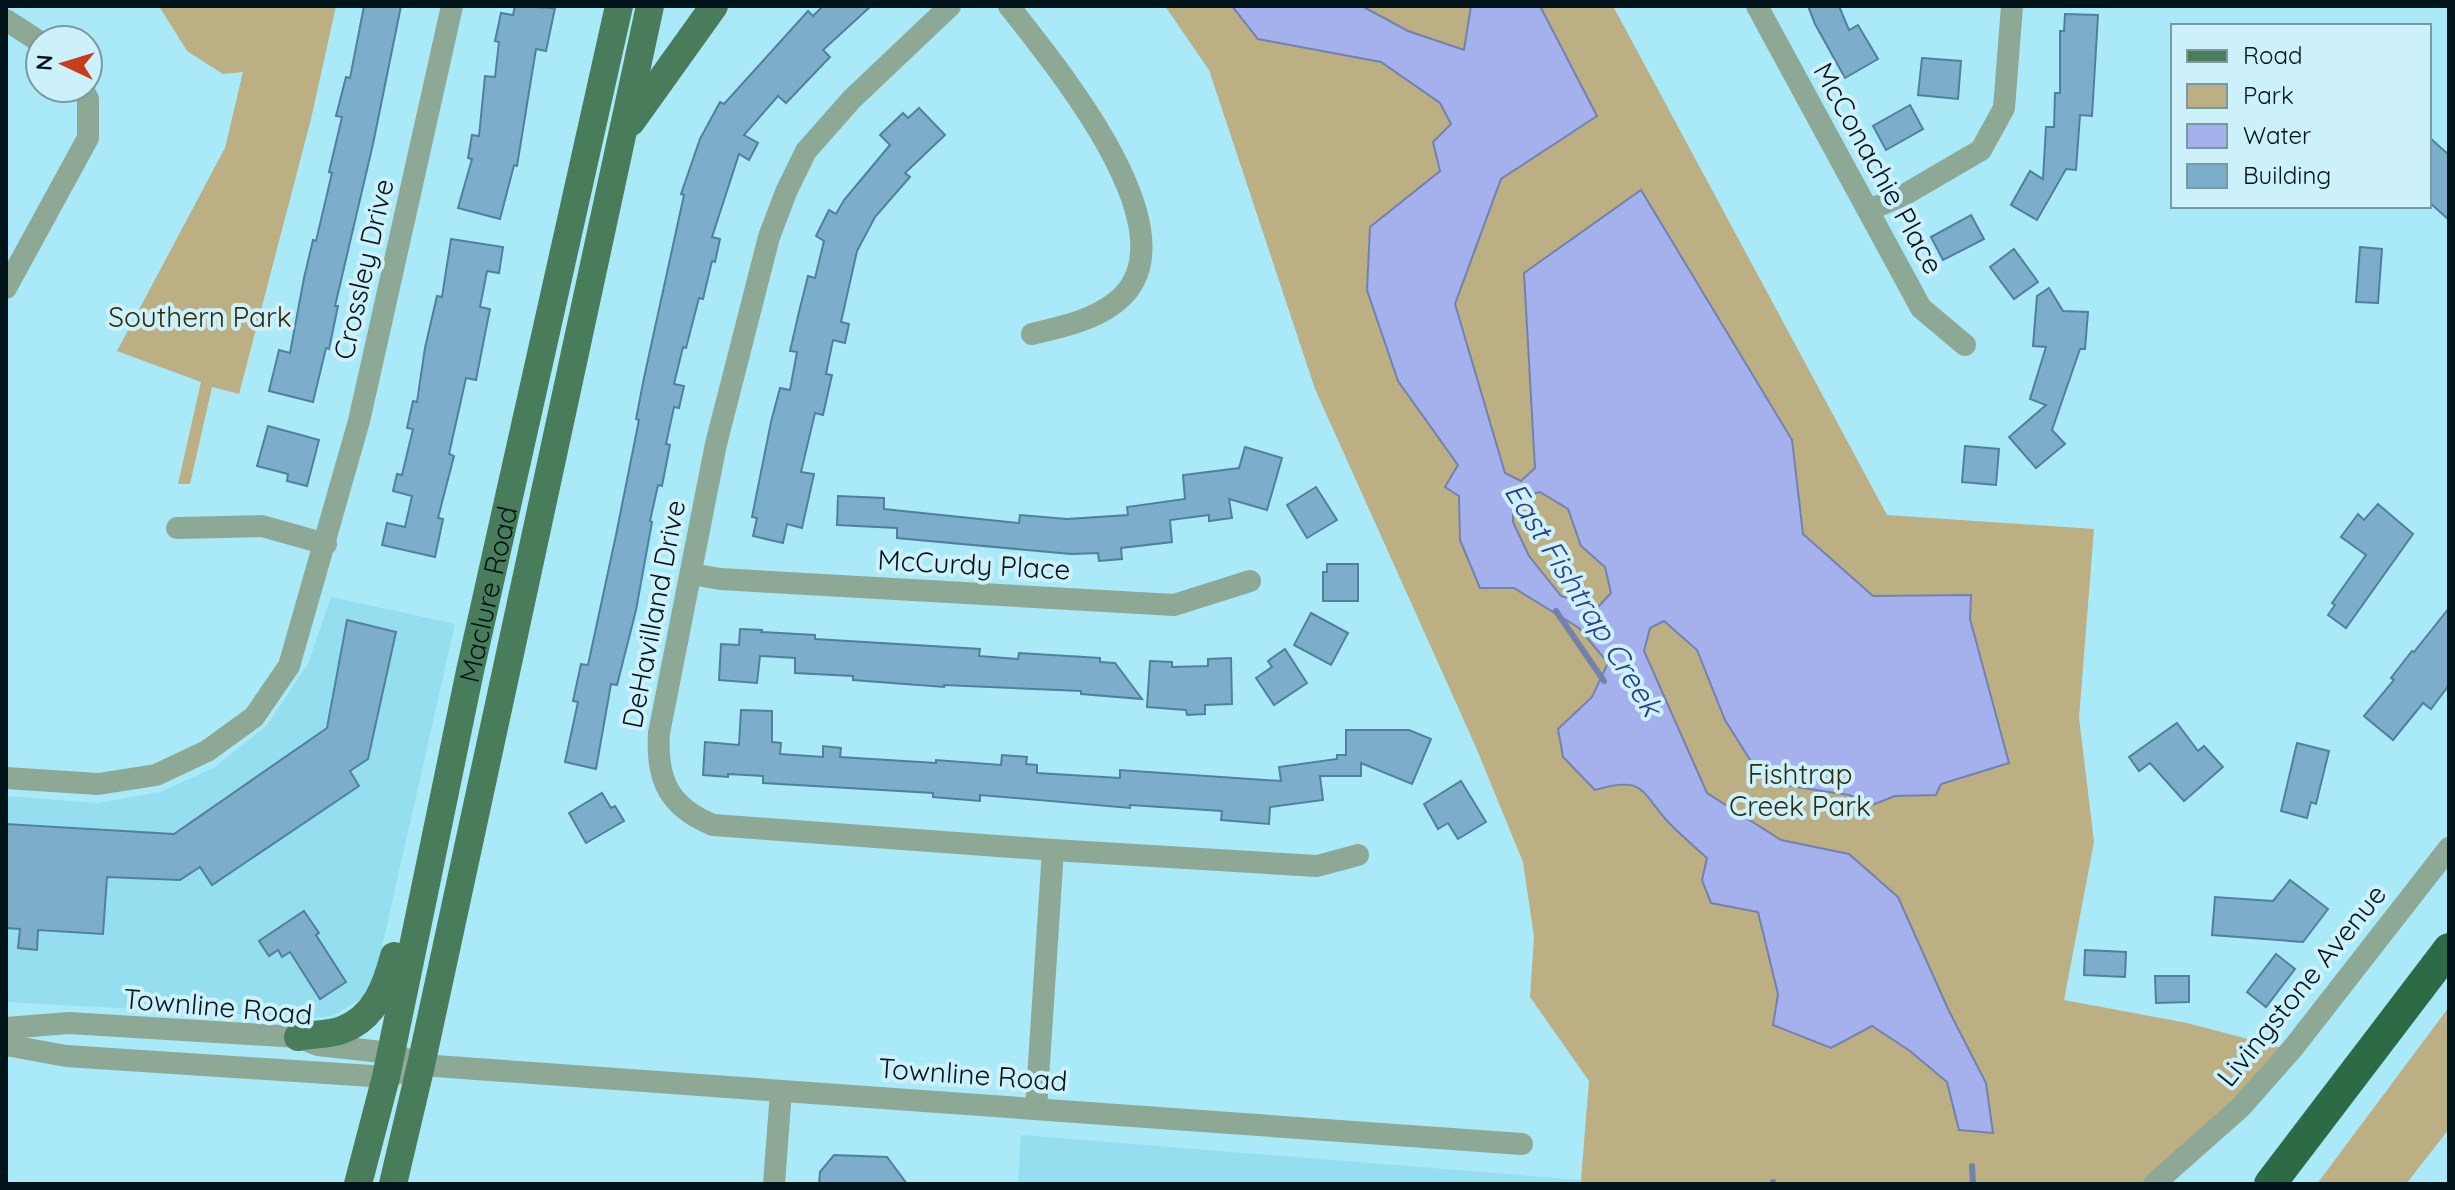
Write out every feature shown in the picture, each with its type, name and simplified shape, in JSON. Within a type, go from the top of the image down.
[{"type":"highway","points":[[2270,1184],[2449,949]]},
{"type":"main road","name":"Maclure Road","points":[[358,1184],[389,1065],[470,671],[619,6]]},
{"type":"main road","name":"Maclure Road","points":[[393,1184],[650,6]]},
{"type":"main road","points":[[623,132],[714,6]]},
{"type":"main road","points":[[298,1037],[341,1031],[368,1012],[386,987],[402,928],[421,908]]},
{"type":"street","name":"Crossley Drive","points":[[6,778],[98,784],[156,775],[207,751],[254,717],[289,666],[359,421],[452,6]]},
{"type":"street","name":"DeHavilland Drive","points":[[950,6],[852,99],[806,151],[769,237],[716,444],[659,733],[657,759],[662,778],[671,794],[695,818],[730,828],[1317,866],[1358,855]]},
{"type":"street","points":[[1009,6],[1084,105],[1126,179],[1139,221],[1142,255],[1135,280],[1117,301],[1079,322],[1032,334]]},
{"type":"street","name":"McConachie Place","points":[[1757,6],[1921,308],[1965,345]]},
{"type":"street","points":[[1869,210],[1904,195],[1981,150],[2004,108],[2012,6]]},
{"type":"street","points":[[6,20],[24,32]]},
{"type":"street","points":[[6,288],[88,138],[88,104]]},
{"type":"street","points":[[177,528],[262,526],[326,544]]},
{"type":"street","name":"McCurdy Place","points":[[692,574],[720,579],[1174,605],[1250,581]]},
{"type":"street","name":"Livingstone Avenue","points":[[2154,1184],[2241,1107],[2293,1048],[2449,848]]},
{"type":"street","points":[[1036,1109],[1053,850]]},
{"type":"street","name":"Townline Road","points":[[6,1028],[69,1023],[298,1037],[389,1065]]},
{"type":"street","name":"Townline Road","points":[[6,1045],[66,1056],[421,1065],[1522,1144]]},
{"type":"street","points":[[774,1184],[781,1091]]},
{"type":"shaded area","points":[[331,597],[455,624],[374,982],[364,997],[332,1016],[310,1018],[6,1002],[6,796],[97,803],[161,792],[215,767],[267,725],[308,664]]},
{"type":"shaded area","points":[[1021,1135],[1581,1180],[1583,1184],[1018,1184]]},
{"type":"green space","name":"Southern Park","points":[[159,6],[336,6],[311,119],[239,394],[212,387],[190,484],[178,484],[201,382],[117,351],[225,148],[243,72],[223,74],[187,51]]},
{"type":"green space","name":"Fishtrap Creek Park","points":[[1165,6],[1613,6],[1887,515],[2094,529],[2079,718],[2094,842],[2064,1000],[2187,1023],[2286,1049],[2145,1184],[1583,1184],[1589,1081],[1530,997],[1534,937],[1523,862],[1475,745],[1315,389],[1209,70]]},
{"type":"green space","points":[[2449,1007],[2449,1129],[2406,1184],[2317,1184]]},
{"type":"water","points":[[1232,6],[1362,6],[1408,31],[1464,50],[1471,6],[1540,6],[1597,116],[1501,179],[1455,304],[1505,473],[1521,481],[1535,468],[1524,273],[1641,190],[1792,440],[1803,534],[1873,596],[1971,595],[1970,619],[2009,763],[1941,784],[1936,795],[1895,796],[1872,805],[1849,795],[1764,782],[1725,720],[1697,650],[1664,621],[1650,628],[1644,651],[1707,793],[1781,840],[1849,854],[1898,897],[1949,1011],[1986,1083],[1993,1133],[1959,1130],[1947,1082],[1910,1051],[1872,1026],[1831,1048],[1773,1025],[1778,994],[1758,912],[1711,903],[1702,880],[1707,858],[1670,824],[1640,789],[1624,784],[1595,790],[1563,757],[1558,729],[1592,697],[1608,663],[1579,628],[1514,588],[1480,588],[1460,540],[1459,496],[1445,487],[1458,465],[1398,381],[1367,290],[1370,227],[1440,171],[1433,142],[1451,124],[1440,103],[1381,62],[1258,39]],"holes":[[[1540,492],[1568,509],[1581,546],[1605,567],[1611,593],[1598,607],[1561,596],[1529,556],[1513,522],[1513,499]]]},
{"type":"building","points":[[364,6],[401,6],[335,306],[338,306],[329,349],[326,348],[313,402],[269,391],[279,350],[290,353],[304,278],[332,173],[329,172],[342,117],[336,116],[346,77],[350,78]]},
{"type":"building","points":[[515,6],[555,8],[546,51],[536,49],[517,166],[514,165],[500,219],[458,208],[472,159],[468,158],[472,135],[479,136],[485,76],[495,77],[499,42],[495,41],[501,13],[513,15]]},
{"type":"building","points":[[823,6],[871,6],[823,50],[830,57],[786,103],[778,96],[744,135],[758,143],[749,160],[739,154],[712,237],[720,239],[715,262],[712,261],[703,299],[699,298],[686,348],[683,347],[674,384],[684,386],[679,408],[674,407],[666,444],[670,445],[662,486],[658,485],[650,521],[636,610],[617,685],[611,684],[596,769],[565,762],[578,702],[573,701],[581,664],[588,665],[616,535],[639,420],[636,419],[644,378],[684,195],[681,194],[700,139],[720,102],[724,104],[808,11],[813,16]]},
{"type":"building","points":[[1808,6],[1839,6],[1849,30],[1858,25],[1878,59],[1845,78]]},
{"type":"building","points":[[2065,14],[2098,15],[2092,116],[2080,115],[2076,170],[2066,169],[2037,220],[2011,205],[2030,171],[2043,179],[2046,127],[2054,127],[2055,93],[2060,93],[2060,31],[2064,31]]},
{"type":"building","points":[[1922,58],[1961,61],[1958,99],[1918,95]]},
{"type":"building","points":[[1910,105],[1923,129],[1886,150],[1873,126]]},
{"type":"building","points":[[919,108],[945,135],[905,173],[910,177],[875,217],[857,251],[841,322],[849,324],[845,343],[833,340],[826,374],[832,375],[823,415],[815,413],[801,472],[814,474],[802,528],[787,524],[783,543],[753,536],[757,518],[752,517],[771,422],[780,388],[790,390],[797,352],[790,351],[808,276],[815,278],[824,241],[816,236],[829,210],[836,214],[890,145],[880,135],[903,113],[908,118]]},
{"type":"building","points":[[2431,139],[2449,155],[2449,220],[2431,204]]},
{"type":"building","points":[[1971,215],[1984,239],[1943,260],[1931,237]]},
{"type":"building","points":[[451,239],[503,247],[499,273],[487,271],[480,307],[490,309],[476,380],[466,378],[449,454],[454,456],[438,518],[443,519],[435,557],[382,545],[387,523],[405,527],[412,496],[393,491],[397,474],[402,475],[413,429],[407,428],[413,401],[417,402],[437,296],[442,297]]},
{"type":"building","points":[[2360,247],[2382,249],[2378,303],[2356,302]]},
{"type":"building","points":[[2014,249],[2038,282],[2014,299],[1990,267]]},
{"type":"building","points":[[2049,288],[2063,311],[2088,312],[2085,349],[2080,349],[2052,430],[2065,444],[2036,468],[2009,437],[2046,405],[2030,399],[2046,347],[2033,346],[2037,296]]},
{"type":"building","points":[[268,426],[319,440],[307,486],[287,481],[288,474],[257,466]]},
{"type":"building","points":[[1965,446],[1999,449],[1996,485],[1962,482]]},
{"type":"building","points":[[1245,447],[1282,458],[1267,510],[1229,499],[1232,518],[1209,521],[1209,515],[1170,520],[1172,542],[1121,548],[1122,559],[1099,561],[1098,553],[1071,554],[897,538],[897,528],[837,525],[838,496],[884,498],[884,509],[1019,523],[1020,515],[1067,519],[1128,515],[1127,507],[1185,499],[1183,475],[1239,468]]},
{"type":"building","points":[[1316,487],[1337,520],[1307,538],[1287,505]]},
{"type":"building","points":[[2378,504],[2413,534],[2346,628],[2328,615],[2335,605],[2332,603],[2366,555],[2341,537],[2358,514],[2364,520]]},
{"type":"building","points":[[1327,564],[1358,564],[1358,601],[1323,601],[1323,572],[1327,572]]},
{"type":"building","points":[[2449,608],[2449,685],[2431,709],[2423,703],[2393,740],[2364,716],[2394,680],[2391,678],[2412,651]]},
{"type":"building","points":[[1311,613],[1348,633],[1331,665],[1294,645]]},
{"type":"building","points":[[347,620],[396,632],[368,759],[350,771],[359,786],[212,885],[200,867],[180,880],[107,877],[103,934],[38,930],[37,950],[18,948],[20,929],[6,928],[6,824],[174,834],[327,728]]},
{"type":"building","points":[[740,629],[815,635],[815,639],[980,649],[979,656],[1018,659],[1019,653],[1100,658],[1100,662],[1115,663],[1142,699],[1081,694],[1081,691],[944,687],[853,680],[853,676],[795,673],[795,658],[760,656],[757,683],[719,680],[721,644],[739,645]]},
{"type":"building","points":[[1285,649],[1307,683],[1274,705],[1256,678],[1272,667],[1268,661]]},
{"type":"building","points":[[1231,658],[1232,704],[1205,705],[1205,714],[1187,715],[1186,710],[1147,707],[1150,661],[1172,662],[1172,667],[1208,666],[1208,659]]},
{"type":"building","points":[[741,710],[772,711],[772,742],[781,743],[780,754],[823,757],[823,746],[841,748],[840,757],[1001,765],[1002,755],[1027,757],[1026,764],[1037,765],[1037,773],[1120,778],[1120,770],[1281,781],[1279,767],[1346,755],[1346,730],[1409,730],[1431,739],[1412,784],[1361,763],[1361,776],[1320,776],[1323,800],[1270,807],[1269,824],[1221,820],[1222,811],[1130,805],[1130,808],[980,795],[980,801],[933,797],[933,793],[763,783],[763,776],[703,775],[705,742],[739,745]]},
{"type":"building","points":[[2177,723],[2198,751],[2204,746],[2223,767],[2184,801],[2150,763],[2139,771],[2129,757]]},
{"type":"building","points":[[2297,743],[2329,751],[2316,804],[2311,802],[2307,818],[2281,811]]},
{"type":"building","points":[[1461,781],[1486,822],[1458,839],[1448,823],[1438,829],[1424,804]]},
{"type":"building","points":[[602,793],[624,821],[586,843],[569,813]]},
{"type":"building","points":[[2290,880],[2328,909],[2303,942],[2212,935],[2215,897],[2273,901]]},
{"type":"building","points":[[304,911],[346,982],[320,999],[290,952],[282,957],[278,950],[269,956],[259,941]]},
{"type":"building","points":[[2085,950],[2126,952],[2125,977],[2084,975]]},
{"type":"building","points":[[2276,954],[2295,969],[2266,1007],[2247,992]]},
{"type":"building","points":[[2155,976],[2189,976],[2189,1002],[2156,1003]]},
{"type":"building","points":[[834,1155],[887,1157],[907,1184],[819,1184],[820,1172]]},
{"type":"waterway","name":"East Fishtrap Creek","points":[[1556,611],[1604,681]]},
{"type":"waterway","name":"East Fishtrap Creek","points":[[1972,1166],[1973,1184]]}]
